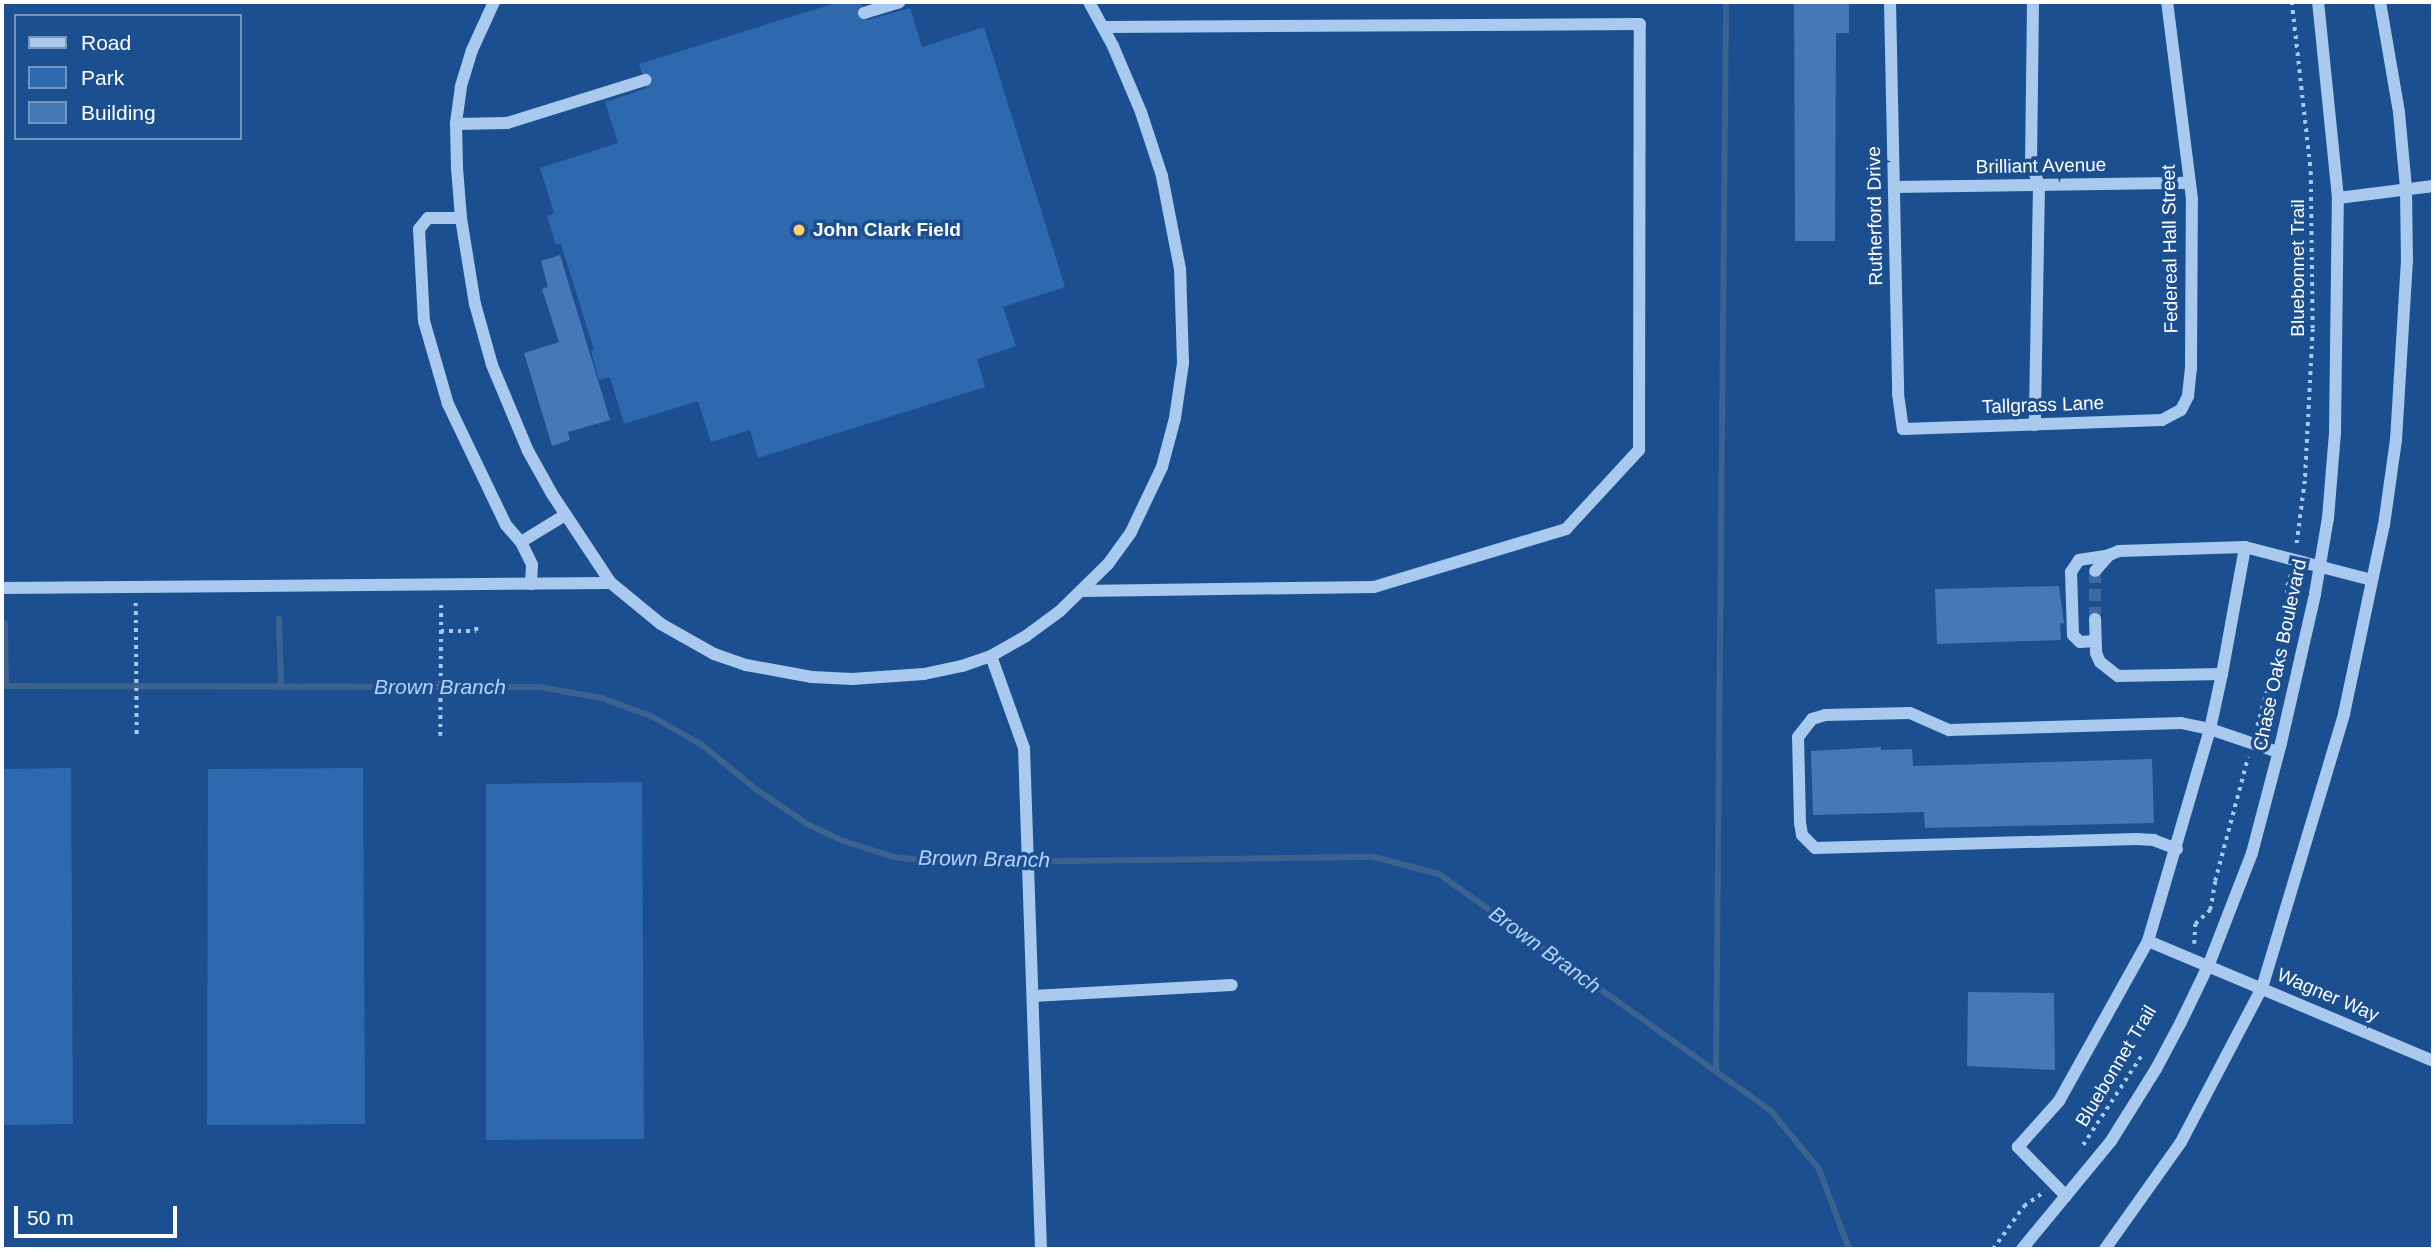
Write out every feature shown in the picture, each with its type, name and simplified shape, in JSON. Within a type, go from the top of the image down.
[{"type":"street","points":[[494,2],[472,50],[461,87],[456,124],[461,218],[475,304],[492,365],[528,451],[565,515],[611,583],[684,639],[714,654],[778,673],[839,678],[889,677],[962,666],[991,656],[1026,636],[1082,591],[1108,564],[1131,532],[1161,467],[1175,418],[1185,337],[1180,269],[1162,176],[1141,112],[1104,27],[1089,2]]},
{"type":"street","points":[[864,13],[899,2]]},
{"type":"street","name":"Rutherford Drive","points":[[1890,2],[1898,394],[1903,429]]},
{"type":"street","points":[[2033,2],[2031,163],[2039,185],[2035,425]]},
{"type":"street","name":"Federeal Hall Street","points":[[2167,2],[2190,183],[2191,368],[2188,396],[2181,410]]},
{"type":"street","name":"Chase Oaks Boulevard","points":[[2022,1249],[2110,1141],[2139,1096],[2208,964],[2252,852],[2278,752],[2320,565],[2335,433],[2338,198],[2318,2]]},
{"type":"street","points":[[2105,1249],[2180,1142],[2262,989],[2344,714],[2372,580],[2396,439],[2407,262],[2406,188],[2399,112],[2380,2]]},
{"type":"street","points":[[1082,591],[1374,587],[1566,529],[1639,450],[1640,24],[1104,27]]},
{"type":"street","points":[[456,124],[507,123],[645,80]]},
{"type":"street","name":"Brilliant Avenue","points":[[1894,187],[2190,183]]},
{"type":"street","points":[[2338,198],[2433,186]]},
{"type":"street","points":[[461,218],[428,218],[419,229],[424,321],[448,404],[506,525],[521,542],[531,565],[531,584]]},
{"type":"street","name":"Tallgrass Lane","points":[[1903,429],[2162,420],[2181,410]]},
{"type":"street","points":[[521,542],[565,515]]},
{"type":"street","points":[[2095,641],[2080,642],[2073,635],[2071,572],[2079,560],[2119,551],[2245,547],[2372,580]]},
{"type":"street","points":[[2066,1196],[2018,1147],[2059,1101],[2148,941],[2210,729],[2245,547]]},
{"type":"street","points":[[2095,571],[2109,555]]},
{"type":"street","points":[[2,588],[611,583]]},
{"type":"street","points":[[2095,620],[2095,641],[2100,662],[2118,676],[2222,674]]},
{"type":"street","points":[[991,656],[1024,748],[1041,1249]]},
{"type":"street","points":[[2177,849],[2154,840],[2136,839],[1815,848],[1802,835],[1800,823],[1798,737],[1812,719],[1825,715],[1910,713],[1949,730],[2181,723],[2210,729],[2278,752]]},
{"type":"street","name":"Wagner Way","points":[[2148,941],[2433,1060]]},
{"type":"street","points":[[1033,996],[1232,985]]},
{"type":"path","name":"Bluebonnet Trail","points":[[2292,2],[2300,49],[2312,198],[2313,329],[2305,481],[2298,535]]},
{"type":"path","points":[[2257,727],[2287,619],[2287,586],[2291,574]]},
{"type":"path","points":[[440,585],[440,736]]},
{"type":"path","points":[[136,587],[137,735]]},
{"type":"path","points":[[441,631],[476,631],[476,623]]},
{"type":"path","points":[[2194,942],[2195,924],[2210,910],[2215,881],[2248,760]]},
{"type":"path","name":"Bluebonnet Trail","points":[[2082,1147],[2144,1052]]},
{"type":"path","points":[[1993,1249],[2024,1206],[2038,1197]]},
{"type":"green space","name":"John Clark Field","points":[[839,2],[860,2],[867,20],[910,8],[922,47],[984,27],[1065,287],[1003,307],[1016,346],[977,359],[985,387],[758,458],[750,430],[711,442],[698,401],[624,424],[610,377],[599,380],[591,351],[594,350],[561,244],[556,245],[547,216],[554,213],[540,168],[618,143],[605,102],[647,88],[639,64]]},
{"type":"green space","points":[[71,768],[73,1124],[2,1125],[2,769]]},
{"type":"green space","points":[[363,768],[365,1124],[207,1125],[208,769]]},
{"type":"green space","points":[[642,782],[644,1139],[486,1140],[486,784]]},
{"type":"building","points":[[1794,2],[1849,2],[1849,33],[1836,33],[1835,241],[1795,241]]},
{"type":"building","points":[[560,255],[610,420],[568,432],[570,440],[552,446],[524,353],[559,342],[542,289],[548,287],[541,261]]},
{"type":"building","points":[[2059,586],[2064,623],[2060,624],[2061,640],[1937,644],[1935,589]]},
{"type":"building","points":[[1881,747],[1881,750],[1912,749],[1913,766],[2152,759],[2154,823],[1925,828],[1924,812],[1813,815],[1811,751]]},
{"type":"building","points":[[1968,992],[2054,993],[2055,1070],[1967,1066]]},
{"type":"waterway","points":[[1716,1070],[1726,2]]},
{"type":"waterway","points":[[279,619],[281,686]]},
{"type":"waterway","points":[[5,623],[6,686]]},
{"type":"waterway","name":"Brown Branch","points":[[2,686],[539,687],[602,698],[651,716],[702,745],[757,790],[809,825],[844,841],[894,857],[937,862],[1374,857],[1439,874],[1770,1110],[1819,1169],[1849,1249]]},
{"type":"tunnel","points":[[2095,571],[2095,619]]},
{"type":"place","name":"John Clark Field","points":[[799,230]]}]
